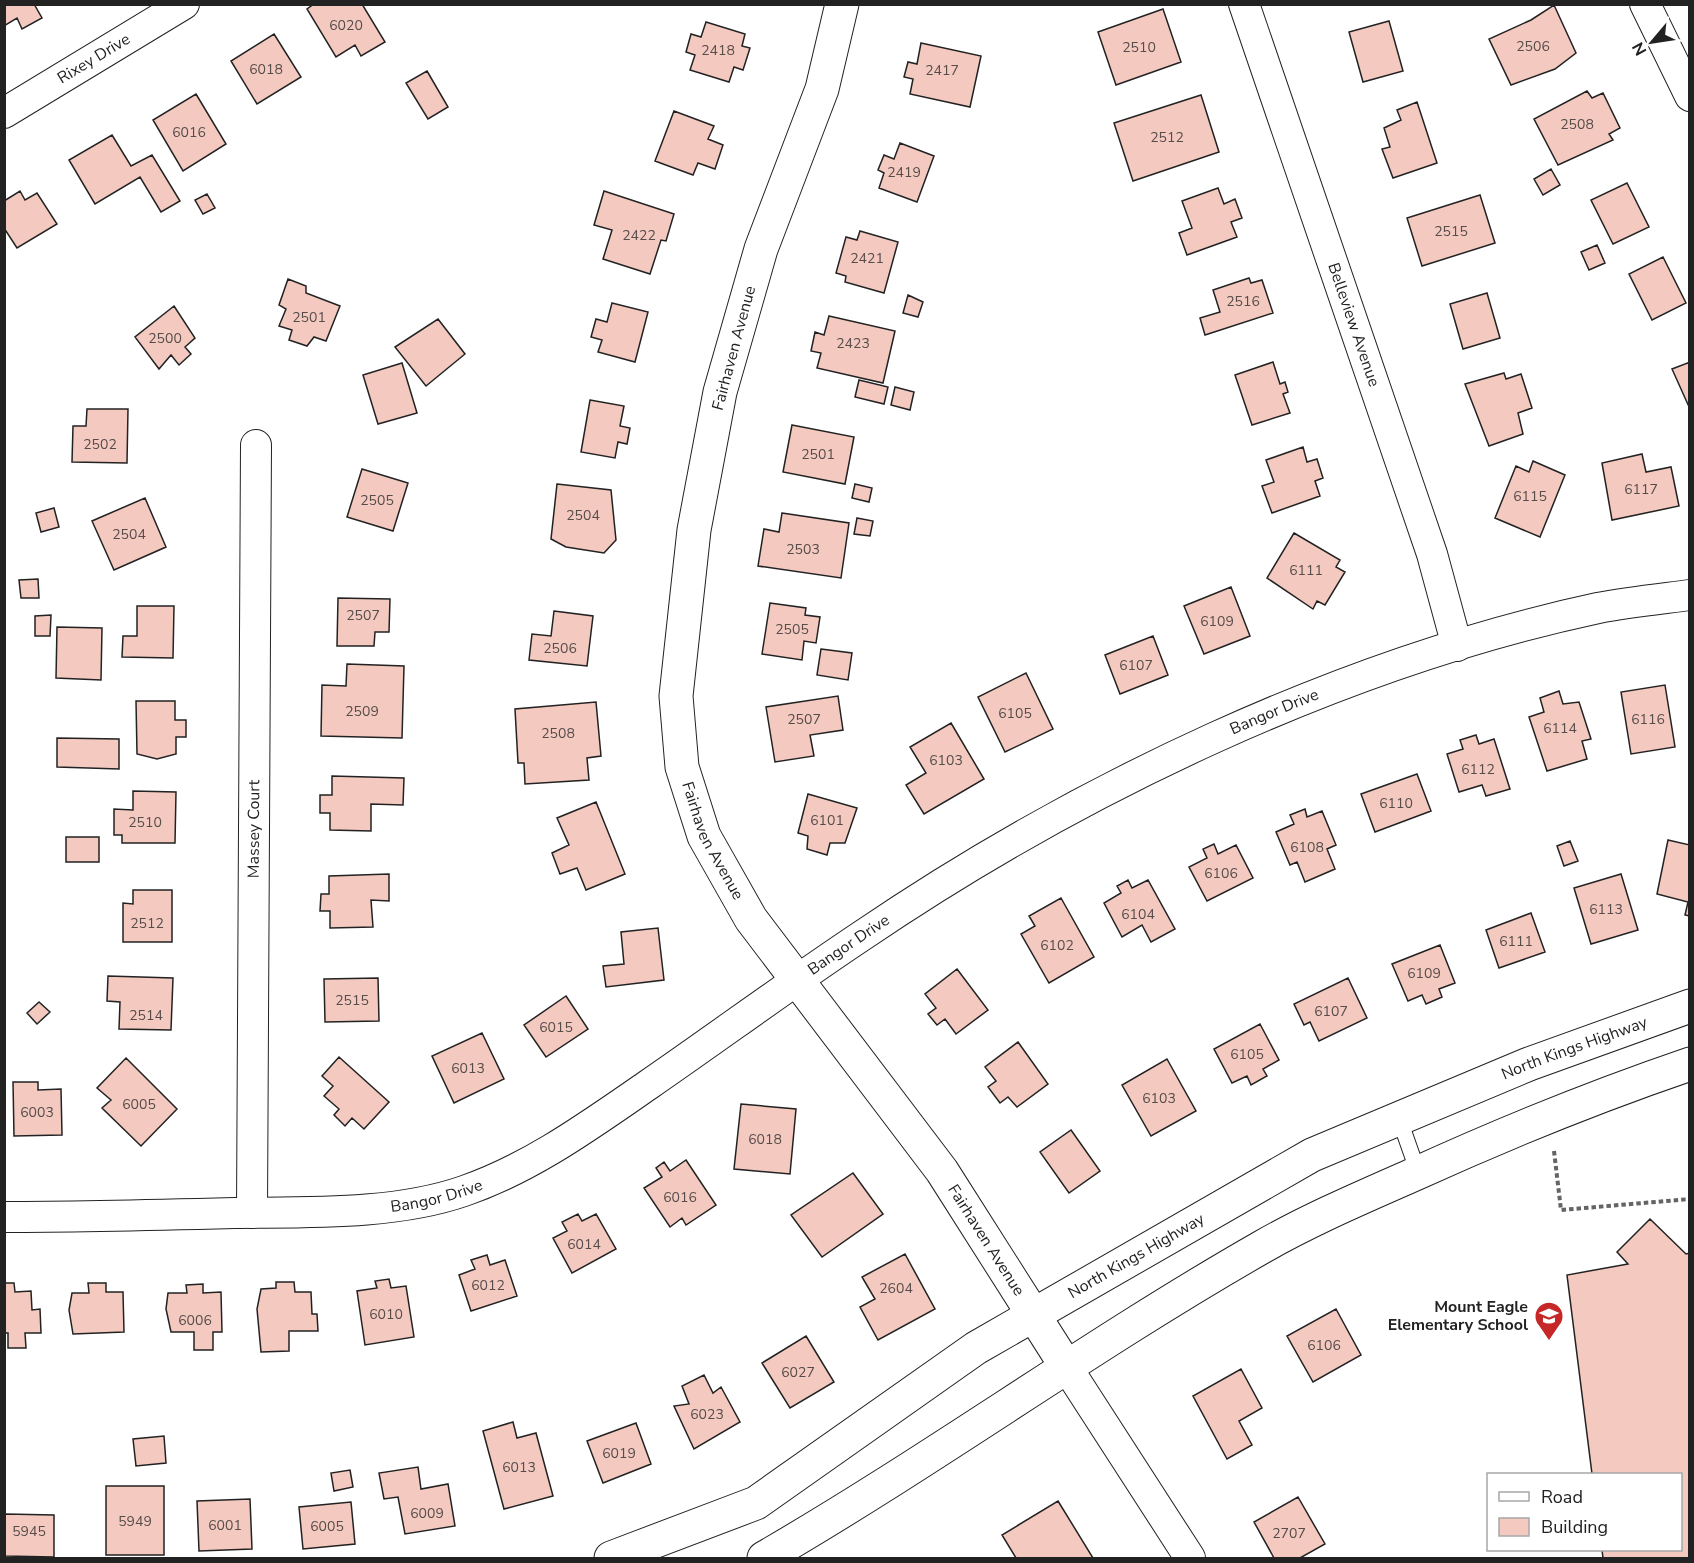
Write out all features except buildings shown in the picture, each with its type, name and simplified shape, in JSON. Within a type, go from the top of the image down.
[{"type":"main road","name":"Fairhaven Avenue","points":[[842,4],[822,89],[761,249],[720,392],[694,530],[676,696],[682,768],[704,836],[751,919],[942,1171],[1066,1366]]},
{"type":"main road","name":"North Kings Highway","points":[[611,1558],[756,1503],[976,1348],[1312,1155],[1529,1064],[1689,1006]]},
{"type":"main road","points":[[764,1558],[901,1476],[1066,1366],[1262,1246],[1525,1124],[1689,1064]]},
{"type":"street","name":"Rixey Drive","points":[[4,113],[184,4]]},
{"type":"street","name":"Belleview Avenue","points":[[1244,4],[1432,554],[1457,646]]},
{"type":"street","points":[[1646,4],[1689,96]]},
{"type":"street","name":"Massey Court","points":[[252,1213],[256,445]]},
{"type":"street","name":"Bangor Drive","points":[[4,1217],[345,1211],[464,1191],[527,1163],[579,1133],[945,880],[1093,797],[1171,758],[1330,690],[1457,646],[1525,625],[1604,607],[1689,595]]},
{"type":"street","name":"Fairhaven Avenue","points":[[1066,1366],[1190,1558]]},
{"type":"lane","points":[[1399,1118],[1418,1172]]},
{"type":"path","points":[[1554,1143],[1561,1210],[1689,1199]]},
{"type":"place","name":"Mount Eagle Elementary School","points":[[1549,1342]]}]
